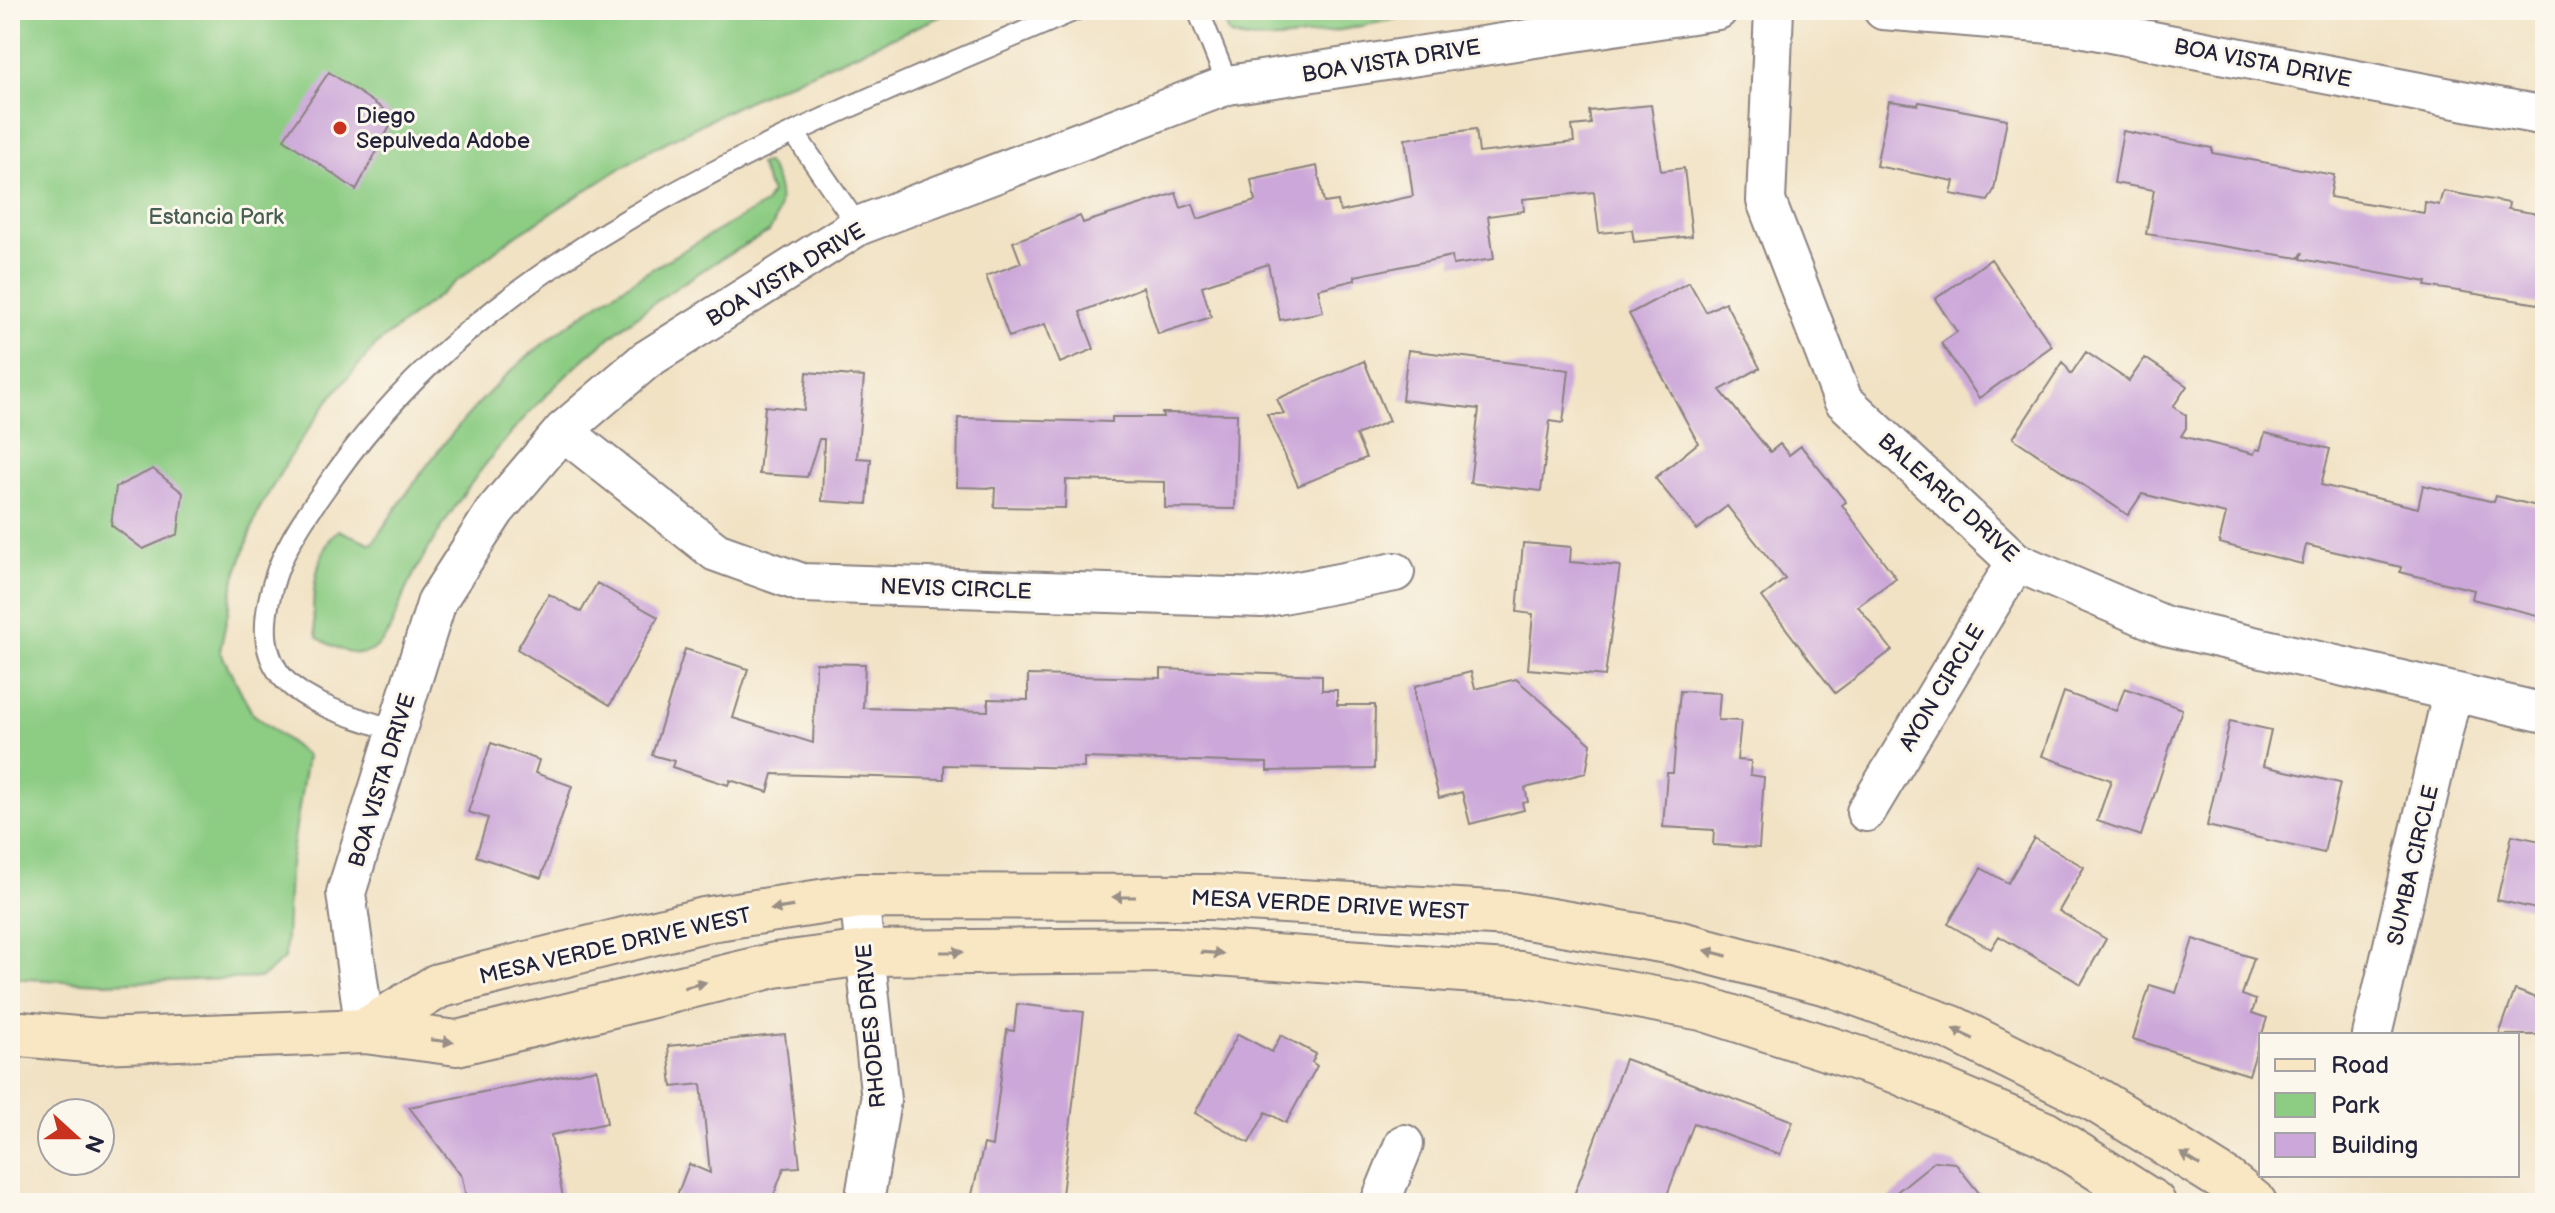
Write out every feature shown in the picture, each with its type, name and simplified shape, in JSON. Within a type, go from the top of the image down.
[{"type":"street","name":"BOA VISTA DRIVE","points":[[365,1031],[346,893],[437,601],[495,511],[563,431],[646,360],[858,226],[1228,85],[1718,10]]},
{"type":"street","name":"BALEARIC DRIVE","points":[[1774,10],[1766,201],[1843,400],[2016,562],[2166,626],[2545,713]]},
{"type":"street","name":"BOA VISTA DRIVE","points":[[1883,10],[2074,26],[2545,116]]},
{"type":"street","name":"NEVIS CIRCLE","points":[[563,431],[716,552],[802,583],[1262,598],[1395,572]]},
{"type":"street","name":"AYON CIRCLE","points":[[1866,812],[2016,562]]},
{"type":"street","name":"SUMBA CIRCLE","points":[[2372,1033],[2452,694]]},
{"type":"street","name":"MESA VERDE DRIVE WEST","points":[[365,1031],[438,986],[704,920],[859,896],[1212,897],[1510,914],[1673,942],[1831,984],[1952,1028],[2098,1101],[2227,1181],[2254,1203]]},
{"type":"street","name":"RHODES DRIVE","points":[[859,896],[881,1100],[864,1203]]},
{"type":"street","name":"MESA VERDE DRIVE WEST","points":[[10,1033],[98,1041],[365,1031],[457,1043],[775,965],[865,953],[1190,951],[1520,974],[1702,1008],[1897,1071],[2045,1134],[2153,1203]]},
{"type":"street","points":[[1380,1203],[1404,1144]]},
{"type":"lane","points":[[397,731],[323,708],[284,683],[270,655],[266,619],[273,584],[283,557],[306,516],[354,448],[407,386],[480,320],[581,250],[715,169],[1075,10]]},
{"type":"lane","points":[[1198,10],[1228,85]]},
{"type":"lane","points":[[794,133],[858,226]]},
{"type":"green space","name":"Estancia Park","points":[[10,10],[955,10],[745,102],[646,152],[509,240],[377,344],[330,398],[294,450],[258,511],[235,578],[220,651],[252,713],[307,756],[289,871],[285,958],[261,978],[102,983],[10,978]]},
{"type":"green space","points":[[1221,10],[1438,10],[1299,37],[1247,39],[1229,34]]},
{"type":"green space","points":[[767,163],[780,197],[769,232],[725,256],[641,313],[602,344],[528,414],[495,452],[443,526],[408,585],[381,643],[361,654],[338,649],[318,638],[313,613],[315,582],[324,552],[338,530],[372,544],[407,492],[465,418],[533,352],[617,291],[765,204],[771,193],[759,164]]},
{"type":"building","name":"Diego Sepulveda Adobe","points":[[329,72],[395,117],[356,190],[284,139]]},
{"type":"building","points":[[1889,101],[1918,105],[1919,102],[2007,119],[1994,190],[1988,201],[1951,194],[1954,181],[1876,166]]},
{"type":"building","points":[[1651,105],[1661,171],[1684,168],[1692,236],[1634,242],[1632,230],[1599,233],[1594,192],[1523,199],[1524,211],[1488,216],[1494,259],[1453,265],[1452,256],[1355,276],[1355,280],[1318,289],[1323,312],[1280,320],[1268,264],[1202,286],[1211,317],[1158,334],[1143,287],[1080,312],[1094,349],[1060,363],[1045,324],[1009,337],[986,276],[1021,263],[1013,242],[1080,216],[1083,223],[1176,193],[1181,208],[1193,204],[1198,219],[1255,201],[1251,180],[1317,166],[1324,203],[1338,201],[1340,212],[1413,196],[1405,139],[1476,129],[1479,153],[1574,142],[1572,126],[1591,124],[1589,111]]},
{"type":"building","points":[[2123,131],[2212,148],[2212,153],[2334,175],[2330,197],[2424,213],[2425,202],[2439,205],[2443,191],[2509,203],[2508,209],[2545,215],[2545,305],[2426,286],[2427,282],[2301,259],[2303,252],[2299,258],[2146,234],[2154,190],[2114,183]]},
{"type":"building","points":[[1991,259],[2052,346],[1979,398],[1941,343],[1957,332],[1935,299]]},
{"type":"building","points":[[1689,282],[1706,312],[1725,302],[1760,368],[1720,390],[1770,452],[1780,444],[1789,455],[1801,446],[1846,502],[1842,505],[1896,578],[1858,606],[1892,650],[1835,693],[1762,597],[1785,579],[1727,506],[1697,530],[1655,478],[1698,443],[1629,314]]},
{"type":"building","points":[[1408,350],[1569,370],[1563,423],[1550,421],[1541,491],[1470,483],[1479,409],[1402,400]]},
{"type":"building","points":[[2086,352],[2129,381],[2145,358],[2187,386],[2173,407],[2186,415],[2186,428],[2181,436],[2254,454],[2256,449],[2260,450],[2265,433],[2330,449],[2321,485],[2418,508],[2423,485],[2494,502],[2496,496],[2545,508],[2545,617],[2472,599],[2474,590],[2400,572],[2401,567],[2306,545],[2302,564],[2219,543],[2226,514],[2142,494],[2128,515],[2013,438],[2063,362],[2071,374]]},
{"type":"building","points":[[1364,361],[1389,421],[1356,435],[1366,458],[1298,486],[1267,414],[1284,414],[1277,399]]},
{"type":"building","points":[[807,372],[864,377],[857,458],[871,459],[867,504],[822,501],[824,439],[819,439],[807,477],[759,474],[765,406],[804,410]]},
{"type":"building","points":[[1162,413],[1237,414],[1235,509],[1165,508],[1165,482],[1066,480],[1065,508],[994,507],[995,488],[957,487],[958,418],[1112,422],[1112,417],[1163,417]]},
{"type":"building","points":[[153,469],[183,493],[178,534],[143,549],[111,525],[116,487]]},
{"type":"building","points":[[1523,543],[1571,547],[1570,562],[1620,566],[1605,676],[1528,669],[1533,614],[1517,612]]},
{"type":"building","points":[[597,583],[658,617],[610,705],[517,649],[549,594],[581,612]]},
{"type":"building","points":[[685,649],[748,669],[733,718],[813,743],[816,663],[865,664],[863,708],[988,711],[988,699],[1028,700],[1028,675],[1161,678],[1161,669],[1322,675],[1322,690],[1337,690],[1337,705],[1375,705],[1374,769],[1267,771],[1267,763],[1084,758],[1084,768],[944,765],[944,779],[773,774],[768,792],[730,780],[728,785],[672,767],[674,761],[652,755]]},
{"type":"building","points":[[1471,672],[1475,689],[1516,679],[1591,744],[1586,773],[1525,788],[1528,802],[1522,803],[1524,810],[1470,824],[1462,792],[1439,798],[1415,700],[1415,686]]},
{"type":"building","points":[[2125,688],[2182,709],[2141,836],[2097,821],[2111,780],[2042,756],[2064,692],[2116,711]]},
{"type":"building","points":[[1680,691],[1720,693],[1718,720],[1741,721],[1737,760],[1751,761],[1750,775],[1764,777],[1759,848],[1713,845],[1714,830],[1663,827],[1667,773],[1673,773]]},
{"type":"building","points":[[2230,721],[2271,730],[2263,766],[2340,783],[2324,853],[2207,826]]},
{"type":"building","points":[[491,743],[539,760],[535,773],[572,786],[541,878],[476,856],[488,818],[468,812]]},
{"type":"building","points":[[2512,835],[2545,842],[2545,911],[2497,900]]},
{"type":"building","points":[[2034,838],[2084,867],[2059,911],[2106,939],[2081,984],[1999,936],[1991,949],[1948,924],[1981,868],[2008,883]]},
{"type":"building","points":[[2193,939],[2254,958],[2242,995],[2256,1000],[2252,1013],[2267,1018],[2262,1033],[2259,1033],[2249,1075],[2133,1039],[2150,985],[2176,993]]},
{"type":"building","points":[[2515,990],[2545,1001],[2545,1035],[2500,1033]]},
{"type":"building","points":[[1017,1004],[1084,1012],[1061,1203],[970,1203],[984,1144],[992,1146],[1007,1030],[1014,1031]]},
{"type":"building","points":[[785,1034],[800,1167],[784,1168],[773,1197],[782,1203],[674,1203],[689,1164],[710,1173],[701,1084],[672,1087],[668,1046]]},
{"type":"building","points":[[1238,1034],[1272,1052],[1281,1035],[1316,1054],[1312,1062],[1317,1066],[1286,1123],[1266,1112],[1249,1143],[1195,1113]]},
{"type":"building","points":[[1625,1059],[1793,1121],[1780,1155],[1694,1123],[1664,1203],[1571,1203]]},
{"type":"building","points":[[597,1069],[607,1123],[551,1135],[564,1203],[467,1203],[462,1177],[409,1107]]},
{"type":"building","points":[[1935,1161],[1955,1163],[1987,1203],[1883,1203]]},
{"type":"place","name":"Diego Sepulveda Adobe","points":[[340,128]]}]
